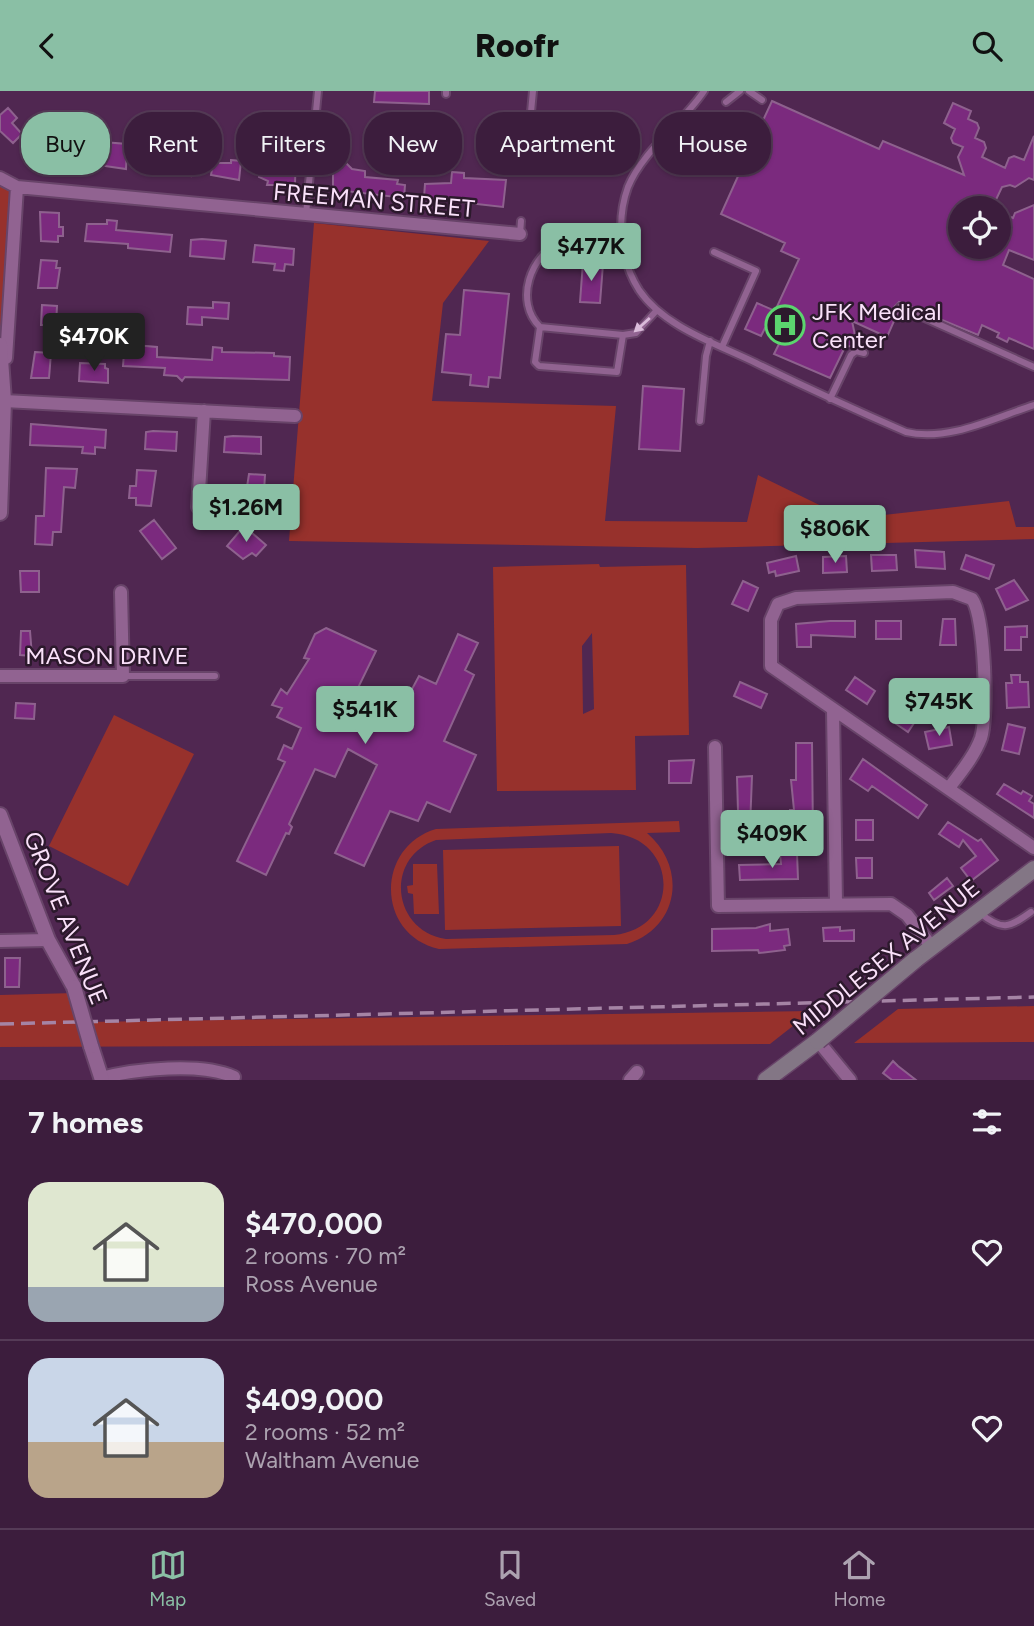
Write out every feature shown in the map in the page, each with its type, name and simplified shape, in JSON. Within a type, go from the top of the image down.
[{"type":"main road","name":"MIDDLESEX AVENUE","points":[[766,1080],[818,1041],[915,960],[1034,869]]},
{"type":"street","points":[[0,178],[17,187],[4,394],[0,513]]},
{"type":"street","name":"FREEMAN STREET","points":[[17,187],[306,216],[520,228]]},
{"type":"street","points":[[0,286],[11,275]]},
{"type":"street","points":[[0,345],[4,394]]},
{"type":"street","points":[[4,394],[204,411],[295,415]]},
{"type":"street","points":[[198,507],[204,411]]},
{"type":"street","points":[[121,592],[123,676]]},
{"type":"street","points":[[949,788],[975,752],[983,731],[980,620],[972,599],[953,592],[786,599],[774,610],[771,620],[771,666],[1034,848]]},
{"type":"street","name":"MASON DRIVE","points":[[0,676],[123,676]]},
{"type":"street","points":[[833,711],[836,903]]},
{"type":"street","points":[[715,747],[718,906],[891,904],[907,915],[932,947]]},
{"type":"street","name":"GROVE AVENUE","points":[[0,815],[48,940],[74,986],[102,1079]]},
{"type":"street","points":[[0,941],[48,940]]},
{"type":"street","points":[[818,1041],[850,1080]]},
{"type":"street","points":[[102,1079],[125,1072],[216,1069],[234,1077]]},
{"type":"lane","points":[[306,216],[318,91]]},
{"type":"lane","points":[[531,112],[533,91]]},
{"type":"lane","points":[[704,91],[636,172],[622,205],[622,234],[630,273],[640,292],[657,310],[722,347],[906,432],[926,437],[942,435],[1034,405]]},
{"type":"lane","points":[[726,102],[740,91]]},
{"type":"lane","points":[[749,91],[762,100]]},
{"type":"lane","points":[[622,234],[582,237],[561,242],[548,251],[531,274],[527,307],[531,319],[540,327],[623,335],[636,333],[657,310]]},
{"type":"lane","points":[[714,252],[756,271],[722,347]]},
{"type":"lane","points":[[900,307],[1034,367]]},
{"type":"lane","points":[[540,327],[535,362],[539,366],[617,372],[623,335]]},
{"type":"lane","points":[[700,421],[706,356],[710,341]]},
{"type":"lane","points":[[830,399],[850,355],[856,351],[864,353]]},
{"type":"lane","name":"MASON DRIVE","points":[[123,676],[215,676]]},
{"type":"lane","points":[[979,911],[992,922],[1002,926],[1012,926],[1031,912]]},
{"type":"shaded area","points":[[0,178],[17,187],[10,292],[0,345]]},
{"type":"shaded area","points":[[314,223],[489,241],[443,303],[432,401],[616,406],[605,521],[747,522],[758,475],[848,519],[1009,501],[1016,527],[1034,527],[1034,539],[697,548],[289,541]]},
{"type":"shaded area","points":[[686,565],[689,735],[635,736],[636,790],[497,791],[493,567]],"holes":[[[592,633],[594,709],[583,714],[582,646]]]},
{"type":"shaded area","points":[[114,715],[194,754],[128,886],[49,846]]},
{"type":"shaded area","points":[[679,821],[680,832],[647,833],[660,847],[668,862],[672,895],[658,924],[645,936],[627,944],[439,949],[418,941],[403,927],[394,910],[391,891],[394,871],[402,853],[416,839],[436,829]],"holes":[[[611,833],[633,838],[650,850],[660,865],[664,883],[661,901],[652,917],[636,929],[614,935],[446,939],[428,933],[414,923],[405,909],[401,893],[402,877],[408,862],[419,849],[436,840]]]},
{"type":"shaded area","points":[[619,846],[621,926],[445,930],[443,850]]},
{"type":"shaded area","points":[[413,864],[437,864],[439,914],[414,914],[413,894],[408,893],[407,886],[413,885]]},
{"type":"shaded area","points":[[75,993],[85,1022],[812,1011],[770,1044],[0,1047],[0,995]]},
{"type":"shaded area","points":[[1034,1006],[1034,1042],[854,1043],[898,1009]]},
{"type":"building","points":[[375,91],[429,91],[429,104],[374,102]]},
{"type":"building","points":[[772,101],[879,149],[883,141],[964,175],[958,157],[963,147],[953,143],[951,138],[955,129],[944,123],[953,103],[971,111],[968,119],[977,123],[979,128],[975,138],[984,142],[986,148],[982,157],[1005,168],[1009,158],[1014,156],[1024,160],[1034,136],[1034,180],[1029,178],[1015,187],[1002,187],[998,196],[948,196],[948,259],[1005,259],[1003,265],[1034,279],[1034,349],[1009,338],[1007,342],[997,337],[999,333],[982,325],[978,335],[899,302],[894,307],[898,312],[887,337],[852,321],[857,345],[845,347],[830,378],[774,354],[783,336],[765,328],[761,336],[745,329],[757,303],[775,311],[799,259],[781,251],[785,243],[721,214],[739,175],[771,175],[771,112],[767,112]]},
{"type":"building","points":[[8,108],[17,118],[12,123],[21,135],[13,143],[0,131],[0,115]]},
{"type":"building","points":[[110,143],[124,144],[124,169],[110,167]]},
{"type":"building","points":[[231,160],[236,160],[236,175],[240,175],[239,180],[211,175],[222,175],[222,163],[231,163]]},
{"type":"building","points":[[350,167],[364,171],[365,177],[398,180],[397,184],[405,185],[404,198],[346,191],[345,198],[333,197],[333,175],[350,175]]},
{"type":"building","points":[[462,173],[464,178],[506,180],[503,207],[424,198],[425,184],[451,183],[452,175],[462,175]]},
{"type":"building","points":[[295,175],[295,185],[267,185],[268,181],[259,177]]},
{"type":"building","points":[[1034,205],[1034,260],[1011,251],[1011,217]]},
{"type":"building","points":[[40,212],[59,213],[59,227],[63,227],[63,236],[58,236],[58,242],[41,241]]},
{"type":"building","points":[[107,220],[117,221],[116,230],[172,235],[170,252],[128,248],[128,244],[85,241],[87,224],[107,224]]},
{"type":"building","points":[[191,240],[226,241],[224,259],[190,256]]},
{"type":"building","points":[[255,245],[294,249],[293,265],[285,264],[284,271],[274,270],[275,264],[253,262]]},
{"type":"building","points":[[41,260],[57,261],[56,268],[60,268],[57,288],[38,288]]},
{"type":"building","points":[[583,262],[603,264],[600,303],[580,302]]},
{"type":"building","points":[[464,290],[509,294],[500,378],[489,377],[488,387],[470,385],[471,375],[442,372],[446,334],[460,335]]},
{"type":"building","points":[[213,302],[229,303],[228,319],[202,317],[202,325],[187,324],[188,307],[213,308]]},
{"type":"building","points":[[42,305],[57,306],[56,325],[41,325]]},
{"type":"building","points":[[134,345],[157,347],[157,357],[212,360],[213,347],[222,348],[222,352],[274,353],[274,356],[290,357],[289,380],[185,377],[182,381],[177,376],[164,375],[165,368],[123,366],[124,353],[134,354]]},
{"type":"building","points":[[35,352],[51,353],[49,378],[31,378]]},
{"type":"building","points":[[80,363],[105,364],[108,369],[108,383],[79,381]]},
{"type":"building","points":[[643,386],[684,389],[680,451],[639,449]]},
{"type":"building","points":[[31,424],[106,430],[105,448],[95,447],[95,454],[82,453],[83,447],[30,445]]},
{"type":"building","points":[[146,432],[177,432],[176,451],[145,449]]},
{"type":"building","points":[[225,437],[261,437],[261,454],[224,452]]},
{"type":"building","points":[[46,468],[77,469],[75,488],[64,487],[61,532],[53,532],[52,545],[35,544],[36,516],[44,516]]},
{"type":"building","points":[[137,470],[156,471],[151,506],[136,505],[136,498],[129,498],[130,486],[136,486]]},
{"type":"building","points":[[249,474],[265,475],[263,508],[244,506]]},
{"type":"building","points":[[154,520],[176,548],[162,559],[140,531]]},
{"type":"building","points":[[244,526],[266,545],[256,556],[252,553],[243,559],[227,546]]},
{"type":"building","points":[[915,550],[944,552],[945,569],[916,567]]},
{"type":"building","points":[[871,555],[896,555],[897,570],[872,571]]},
{"type":"building","points":[[966,555],[994,565],[989,579],[961,569]]},
{"type":"building","points":[[796,556],[799,571],[776,576],[775,571],[769,573],[767,563]]},
{"type":"building","points":[[846,556],[847,572],[823,573],[823,557]]},
{"type":"building","points":[[20,571],[39,571],[39,592],[21,592]]},
{"type":"building","points":[[1014,580],[1028,600],[1006,610],[996,589]]},
{"type":"building","points":[[743,581],[758,588],[748,611],[732,604]]},
{"type":"building","points":[[943,619],[955,619],[956,645],[940,645]]},
{"type":"building","points":[[855,621],[855,637],[811,635],[811,647],[797,647],[796,624]]},
{"type":"building","points":[[876,621],[901,621],[901,639],[876,639]]},
{"type":"building","points":[[1027,626],[1027,637],[1021,637],[1021,650],[1005,650],[1005,627]]},
{"type":"building","points":[[326,628],[376,651],[353,698],[396,719],[419,676],[436,684],[458,634],[478,643],[465,670],[474,675],[444,741],[476,755],[450,812],[427,802],[418,821],[390,811],[364,866],[335,853],[377,765],[348,749],[335,777],[315,769],[289,824],[292,827],[289,834],[286,833],[266,875],[237,861],[285,762],[278,759],[284,745],[292,749],[301,728],[277,717],[282,708],[272,705],[281,689],[287,694],[309,659],[304,658],[315,634]]},
{"type":"building","points":[[21,631],[30,631],[32,656],[20,655]]},
{"type":"building","points":[[1011,675],[1020,675],[1020,682],[1028,682],[1029,707],[1007,708],[1006,683],[1012,683]]},
{"type":"building","points":[[855,677],[875,691],[867,704],[846,690]]},
{"type":"building","points":[[941,680],[957,680],[957,703],[942,704]]},
{"type":"building","points":[[740,682],[767,694],[761,708],[734,696]]},
{"type":"building","points":[[16,703],[35,704],[34,719],[15,718]]},
{"type":"building","points":[[900,709],[916,720],[908,732],[892,721]]},
{"type":"building","points":[[1008,724],[1025,728],[1019,754],[1002,750]]},
{"type":"building","points":[[949,727],[952,745],[929,749],[925,732]]},
{"type":"building","points":[[796,743],[812,743],[813,837],[797,838],[796,830],[791,830],[790,810],[794,810],[791,780],[796,780]]},
{"type":"building","points":[[863,759],[927,805],[918,818],[872,786],[868,791],[850,779]]},
{"type":"building","points":[[694,760],[691,783],[669,783],[669,761]]},
{"type":"building","points":[[752,776],[750,827],[734,828],[733,811],[738,811],[737,777]]},
{"type":"building","points":[[1004,784],[1021,794],[1023,791],[1032,796],[1029,801],[1034,804],[1034,818],[997,794]]},
{"type":"building","points":[[856,820],[873,820],[873,840],[856,840]]},
{"type":"building","points":[[948,822],[978,841],[981,839],[998,860],[971,881],[961,868],[976,856],[963,840],[959,847],[939,834]]},
{"type":"building","points":[[797,853],[798,879],[740,880],[739,865],[781,864],[780,854]]},
{"type":"building","points":[[856,858],[872,858],[872,878],[857,878]]},
{"type":"building","points":[[947,878],[953,886],[934,900],[929,893]]},
{"type":"building","points":[[770,924],[770,931],[788,929],[790,945],[784,946],[785,950],[759,953],[758,950],[712,951],[712,929],[756,928]]},
{"type":"building","points":[[840,927],[840,931],[854,930],[854,941],[824,941],[823,928]]},
{"type":"building","points":[[5,958],[20,958],[19,987],[5,987]]},
{"type":"building","points":[[893,1061],[916,1080],[892,1080],[883,1073]]},
{"type":"railway","points":[[0,1024],[1034,997]]},
{"type":"place","name":"JFK Medical Center","points":[[785,325]]}]
